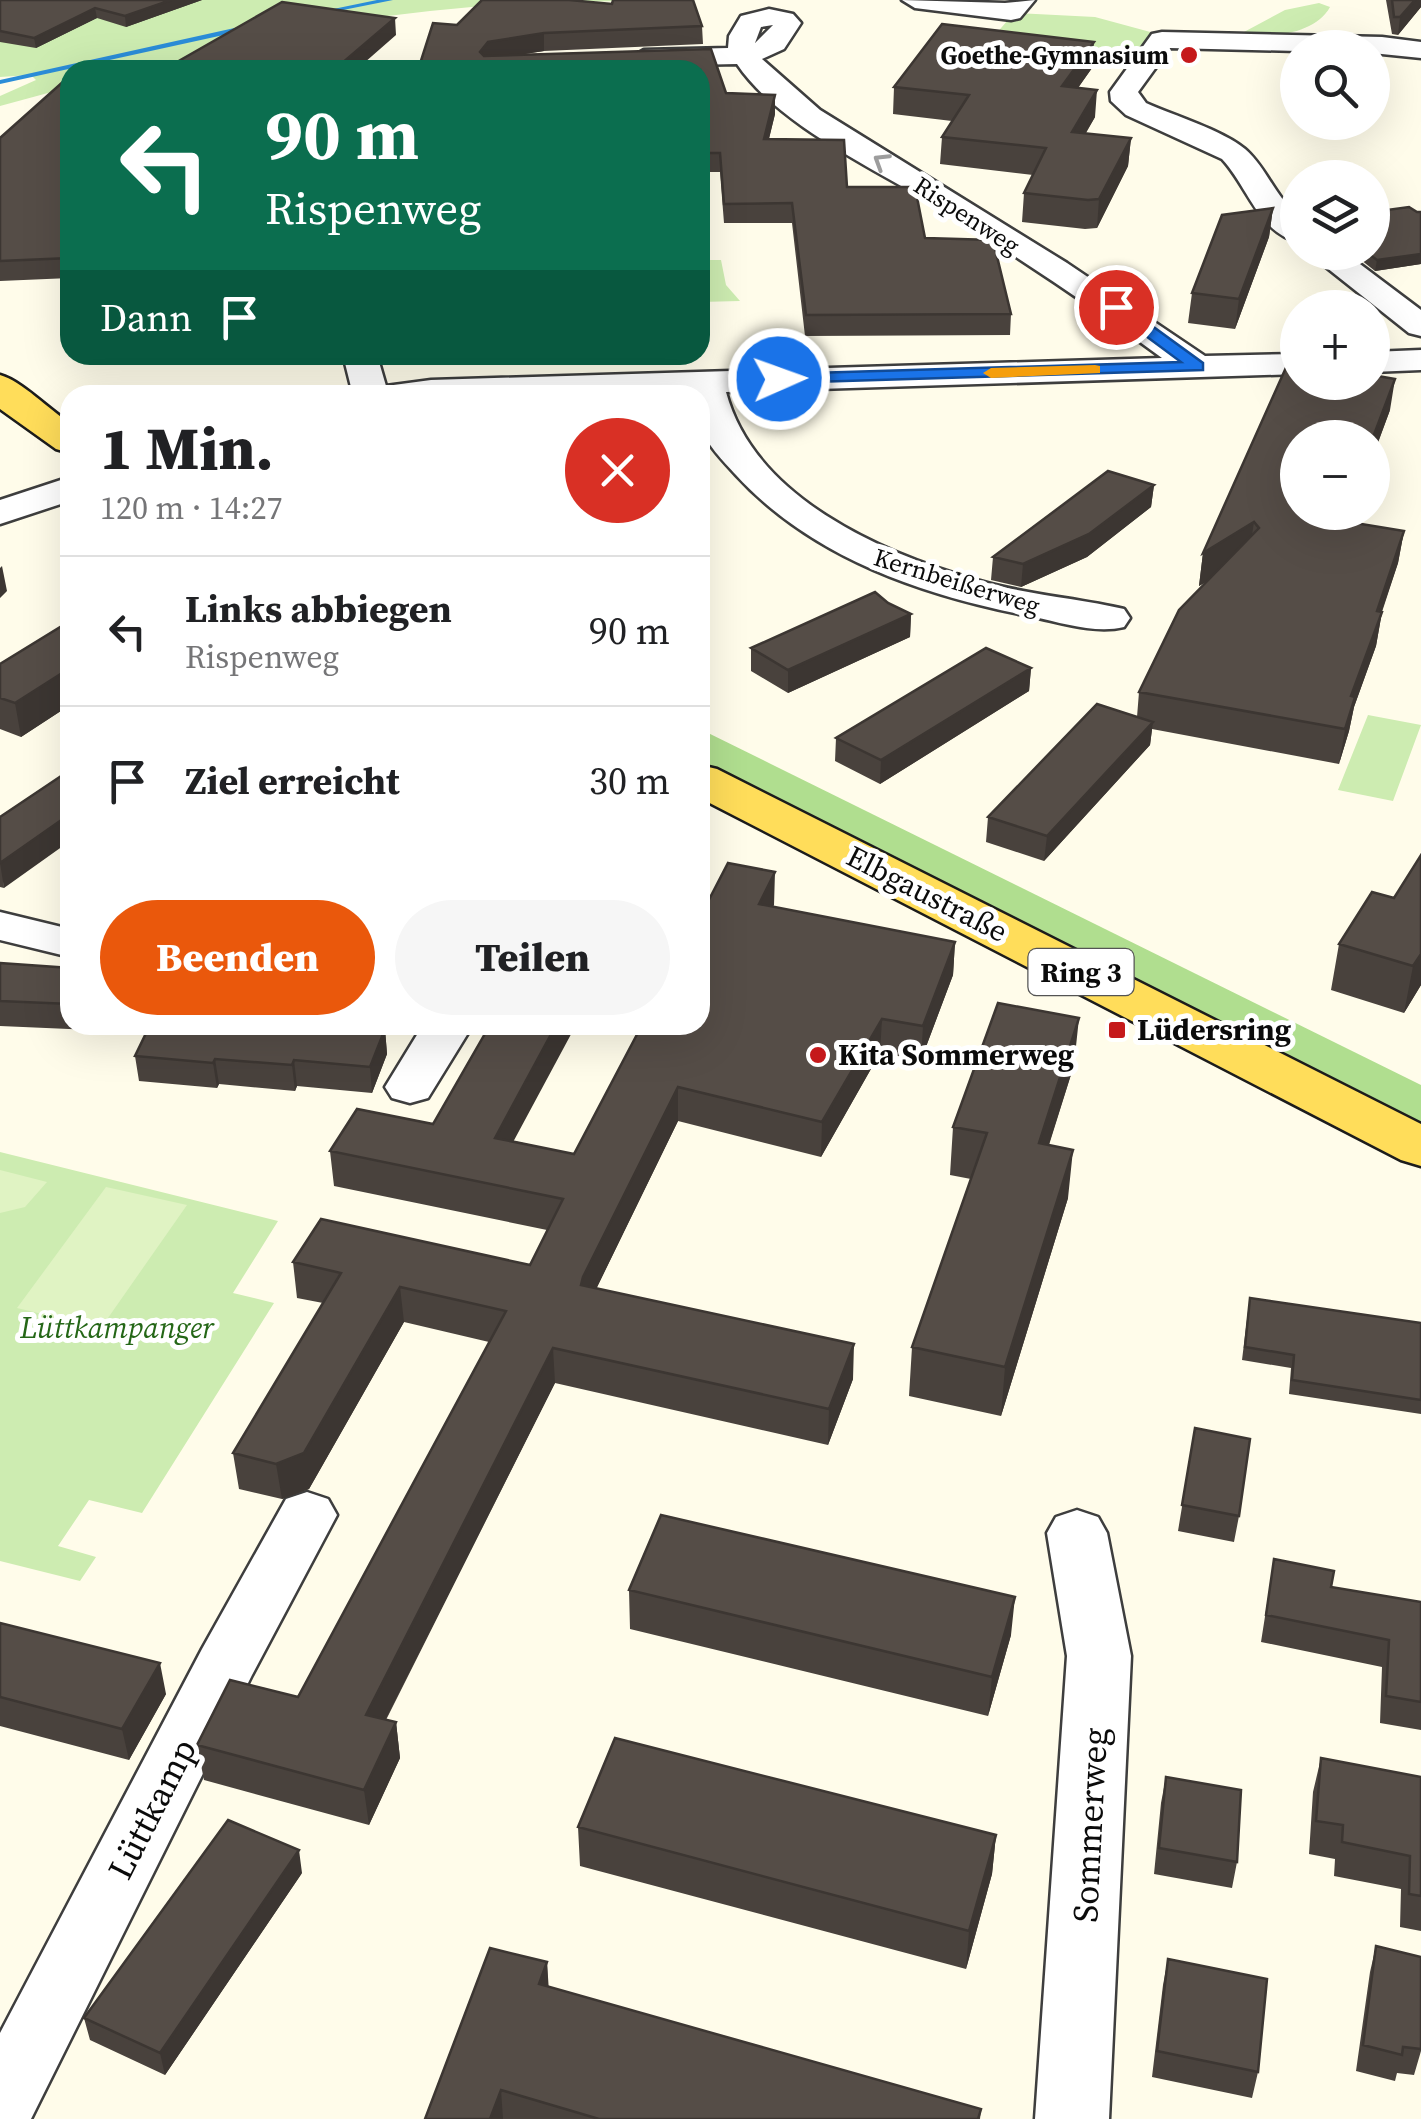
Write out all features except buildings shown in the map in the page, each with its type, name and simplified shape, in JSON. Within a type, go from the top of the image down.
[{"type":"main road","points":[[0,383],[60,403]]},
{"type":"main road","points":[[0,383],[24,411],[60,434]]},
{"type":"main road","name":"Elbgaustraße","points":[[710,784],[1421,1146]]},
{"type":"street","points":[[915,0],[1011,12],[1022,0]]},
{"type":"street","points":[[626,58],[745,54],[775,42],[788,23],[774,8]]},
{"type":"street","points":[[1280,217],[1264,203],[1245,166],[1232,154],[1125,101],[1124,92],[1162,40],[1382,45],[1421,50]]},
{"type":"street","name":"Rispenweg","points":[[745,54],[778,91],[876,158],[1116,307],[1197,366]]},
{"type":"street","points":[[1348,270],[1421,326]]},
{"type":"street","points":[[1390,361],[1421,360]]},
{"type":"street","points":[[627,385],[1280,364]]},
{"type":"street","name":"Kernbeißerweg","points":[[710,397],[719,427],[742,462],[816,528],[871,556],[969,590],[1035,607],[1110,618]]},
{"type":"street","points":[[0,512],[60,491]]},
{"type":"street","points":[[0,926],[60,941]]},
{"type":"street","points":[[410,1087],[438,1035]]},
{"type":"street","name":"Lüttkamp","points":[[0,2106],[224,1667],[308,1515]]},
{"type":"street","name":"Sommerweg","points":[[1072,2119],[1099,1656],[1077,1533]]},
{"type":"green space","points":[[80,0],[660,0],[503,4],[430,11],[354,20],[180,60],[60,60],[60,90],[0,106],[0,96],[36,80],[31,75],[0,77],[0,27]]},
{"type":"green space","points":[[1319,3],[1330,7],[1314,23],[1298,30],[1267,35],[1244,32],[1285,10]]},
{"type":"green space","points":[[1014,13],[1095,17],[1154,33],[1133,55],[995,35]]},
{"type":"green space","points":[[710,260],[721,260],[726,285],[740,301],[710,302]]},
{"type":"green space","points":[[1368,715],[1421,725],[1393,801],[1338,790]]},
{"type":"green space","points":[[710,734],[1421,1085],[1421,1122],[710,766]]},
{"type":"green space","name":"Lüttkampanger","points":[[0,1152],[278,1221],[233,1293],[274,1303],[142,1513],[89,1500],[58,1546],[96,1557],[80,1581],[0,1561]]},
{"type":"green space","points":[[0,1170],[47,1182],[25,1207],[0,1213]]},
{"type":"green space","points":[[106,1187],[187,1205],[101,1328],[17,1308]]},
{"type":"waterway","points":[[318,13],[389,0]]},
{"type":"waterway","points":[[99,60],[248,27]]},
{"type":"waterway","points":[[0,82],[60,69]]},
{"type":"slow traffic","points":[[991,373],[1095,370]]},
{"type":"place","name":"Goethe-Gymnasium","points":[[1189,55]]},
{"type":"place","name":"Lüdersring","points":[[1117,1030]]},
{"type":"place","name":"Kita Sommerweg","points":[[818,1055]]},
{"type":"route","points":[[779,379],[1197,366],[1116,307]]}]
